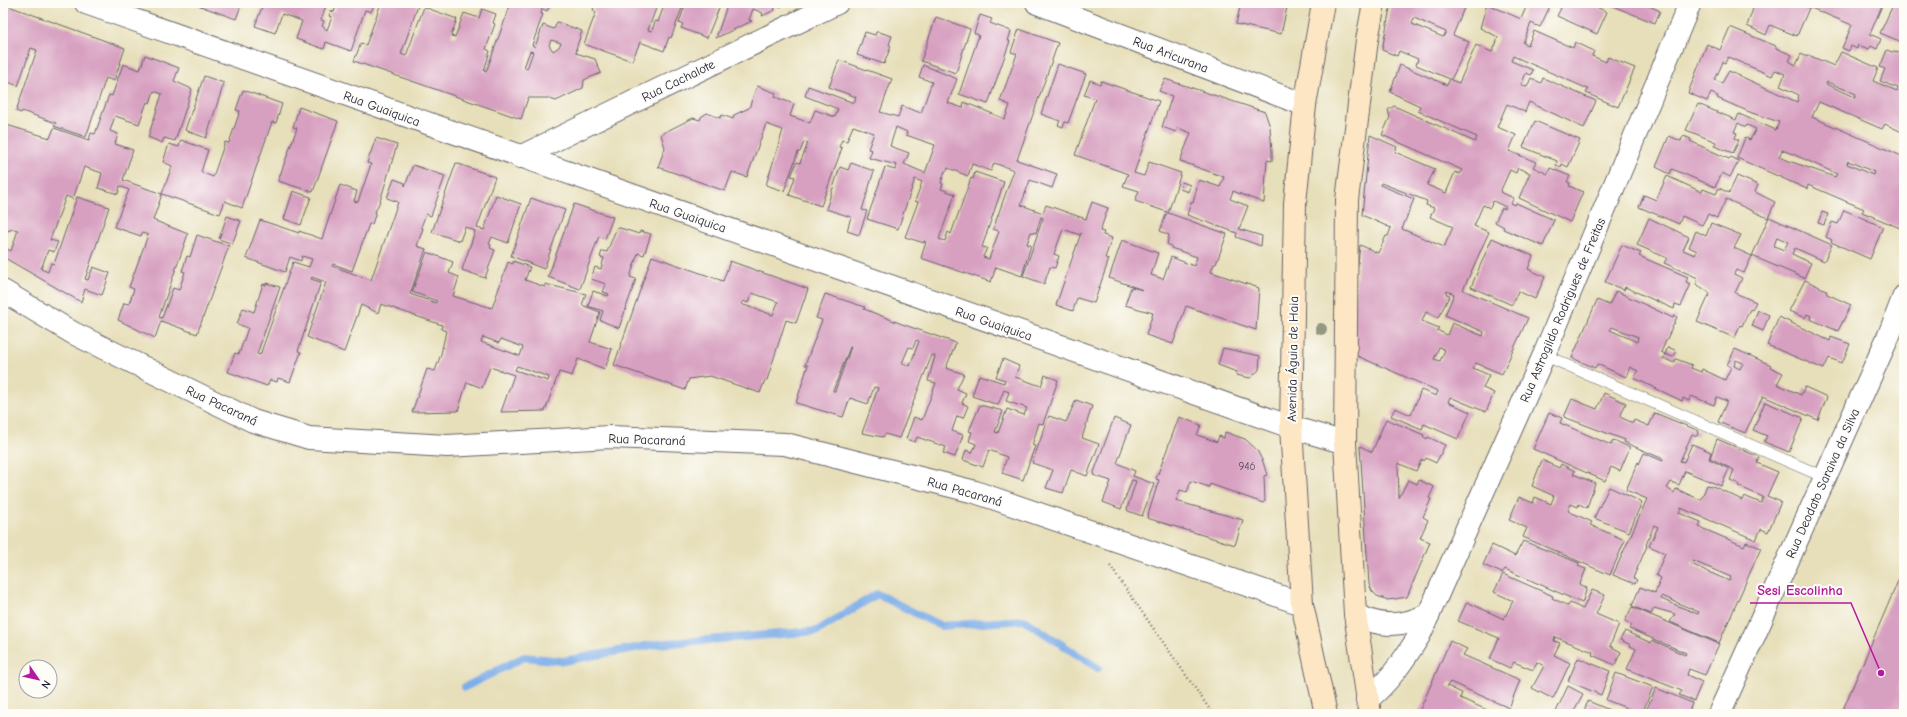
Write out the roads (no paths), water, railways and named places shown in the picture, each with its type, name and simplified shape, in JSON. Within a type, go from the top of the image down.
[{"type":"main road","name":"Avenida Águia de Haia","points":[[1323,3],[1305,105],[1295,203],[1291,427],[1302,604],[1326,714]]},
{"type":"main road","points":[[1368,707],[1355,614],[1344,443],[1347,200],[1367,40],[1374,3]]},
{"type":"street","name":"Rua Guaiquica","points":[[86,3],[133,11],[520,157],[1291,427],[1344,443]]},
{"type":"street","name":"Rua Cachalote","points":[[520,157],[837,3]]},
{"type":"street","name":"Rua Aricurana","points":[[1037,3],[1305,105]]},
{"type":"street","name":"Rua Astrogildo Rodrigues de Freitas","points":[[1368,707],[1403,662],[1419,636],[1544,355],[1690,3]]},
{"type":"street","name":"Rua Pacaraná","points":[[3,291],[73,333],[253,421],[309,438],[448,446],[610,437],[785,444],[974,492],[1302,604]]},
{"type":"street","name":"Rua Deodato Saraiva da Silva","points":[[1719,714],[1889,335],[1904,296]]},
{"type":"street","points":[[1355,614],[1366,620],[1389,625],[1409,623],[1429,614]]},
{"type":"lane","points":[[1544,355],[1824,477]]},
{"type":"waterway","points":[[465,687],[524,657],[563,661],[657,644],[817,631],[877,594],[941,626],[1024,620],[1098,668]]},
{"type":"place","name":"Sesi Escolinha","points":[[1881,673]]}]
